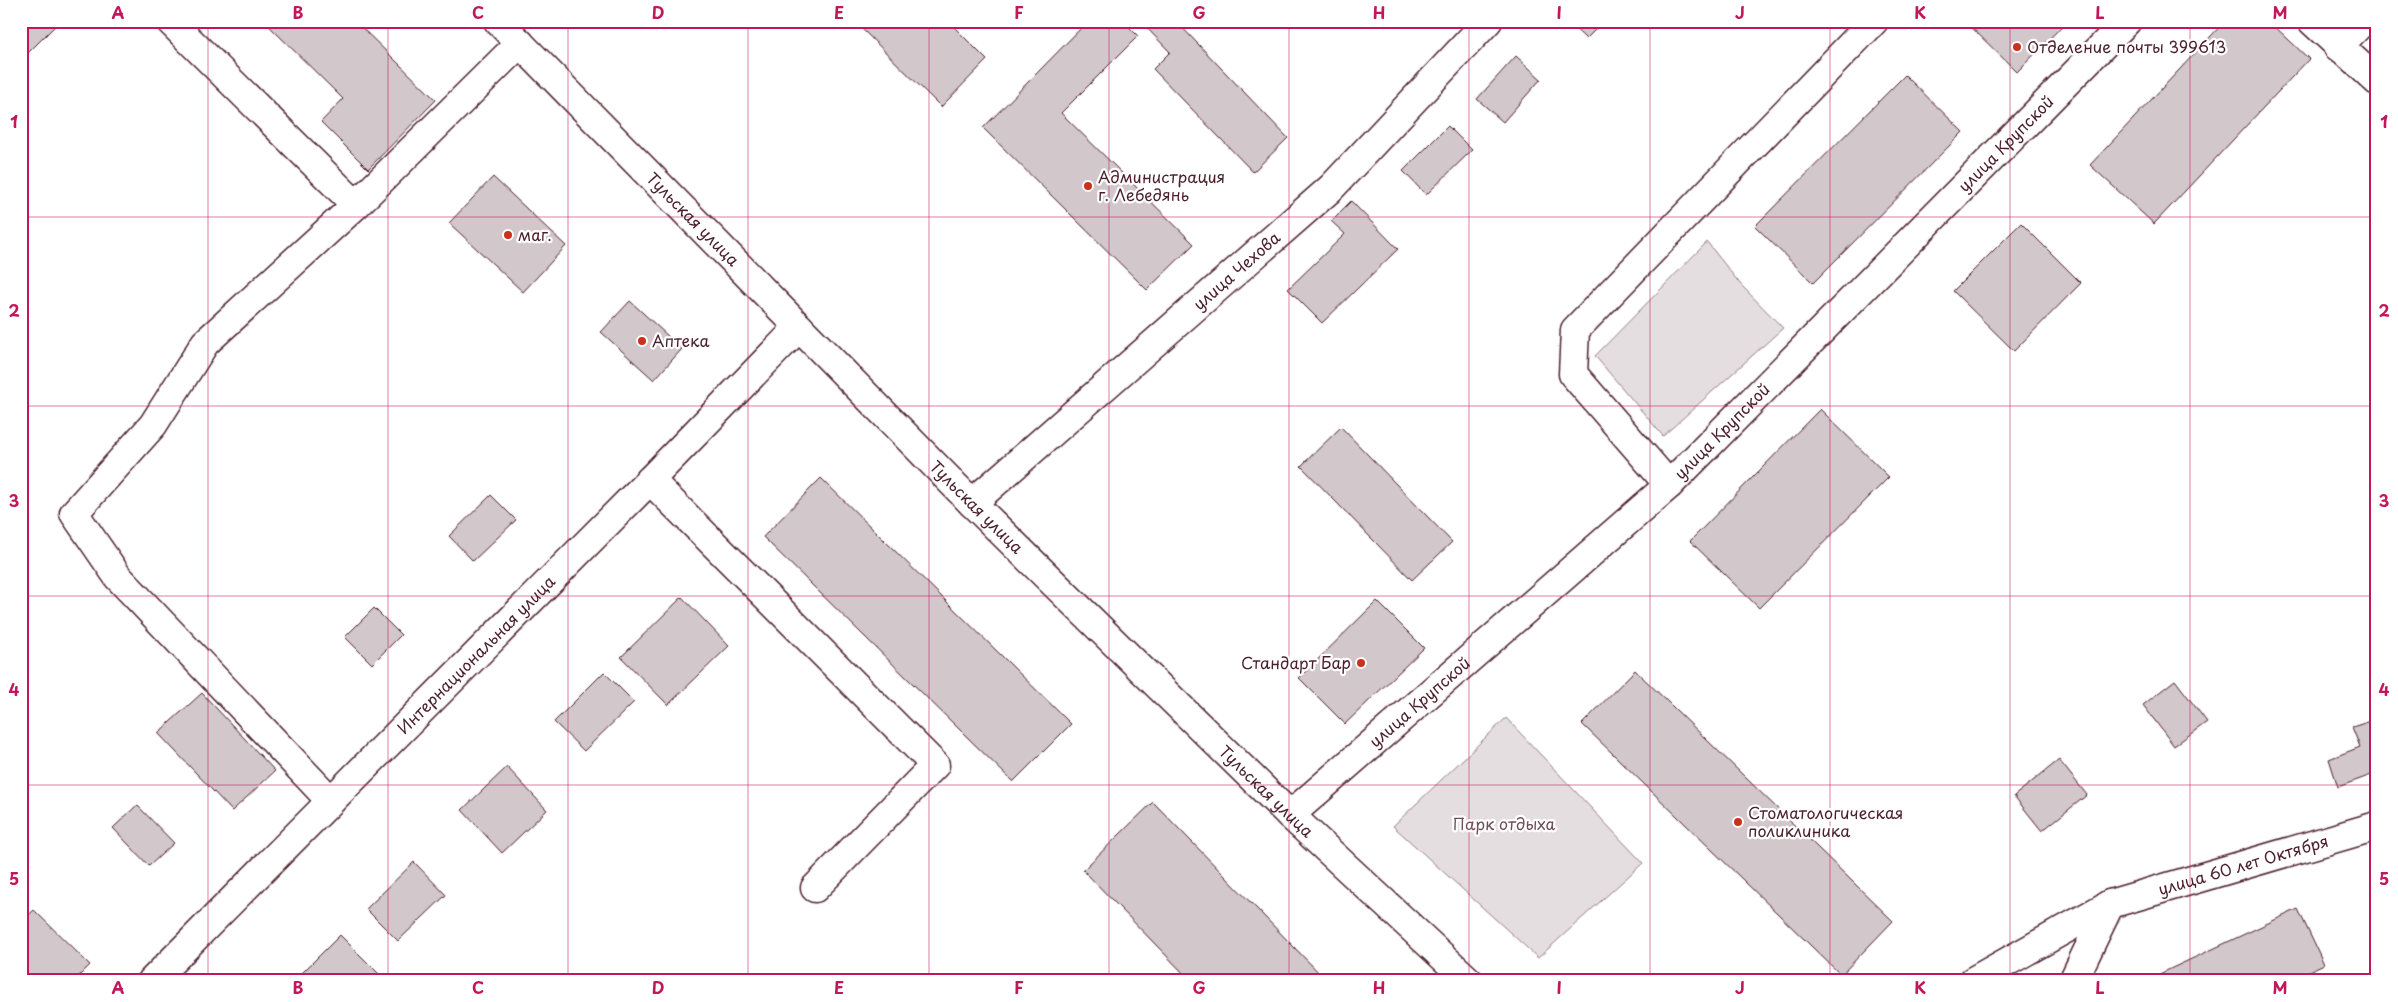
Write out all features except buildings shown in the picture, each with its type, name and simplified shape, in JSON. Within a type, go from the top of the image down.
[{"type":"street","points":[[170,21],[356,205]]},
{"type":"street","name":"Тульская улица","points":[[498,21],[972,502],[1290,815],[1469,981]]},
{"type":"street","name":"улица Чехова","points":[[972,502],[1330,188],[1488,21]]},
{"type":"street","points":[[1669,486],[1573,374],[1575,330],[1874,21]]},
{"type":"street","name":"улица Крупской","points":[[1290,815],[1669,486],[2127,21]]},
{"type":"street","points":[[2312,21],[2377,81]]},
{"type":"street","points":[[2338,47],[2363,21]]},
{"type":"street","points":[[331,801],[118,577],[74,513],[153,425],[205,343],[356,205],[520,43]]},
{"type":"street","name":"Интернациональная улица","points":[[152,981],[650,480],[799,327]]},
{"type":"street","points":[[650,480],[935,765],[814,888]]},
{"type":"street","name":"улица 60 лет Октября","points":[[1972,981],[2110,904],[2377,826]]},
{"type":"street","points":[[2073,981],[2110,904]]},
{"type":"green space","points":[[1707,242],[1741,285],[1783,328],[1663,436],[1595,356]]},
{"type":"green space","name":"Парк отдыха","points":[[1506,718],[1643,863],[1538,958],[1393,826]]},
{"type":"place","name":"Отделение почты 399613","points":[[2017,47]]},
{"type":"place","name":"Администрация г. Лебедянь","points":[[1088,186]]},
{"type":"place","name":"маг.","points":[[508,235]]},
{"type":"place","name":"Аптека","points":[[642,341]]},
{"type":"place","name":"Стандарт Бар","points":[[1361,663]]},
{"type":"place","name":"Стоматологическая поликлиника","points":[[1738,822]]}]
